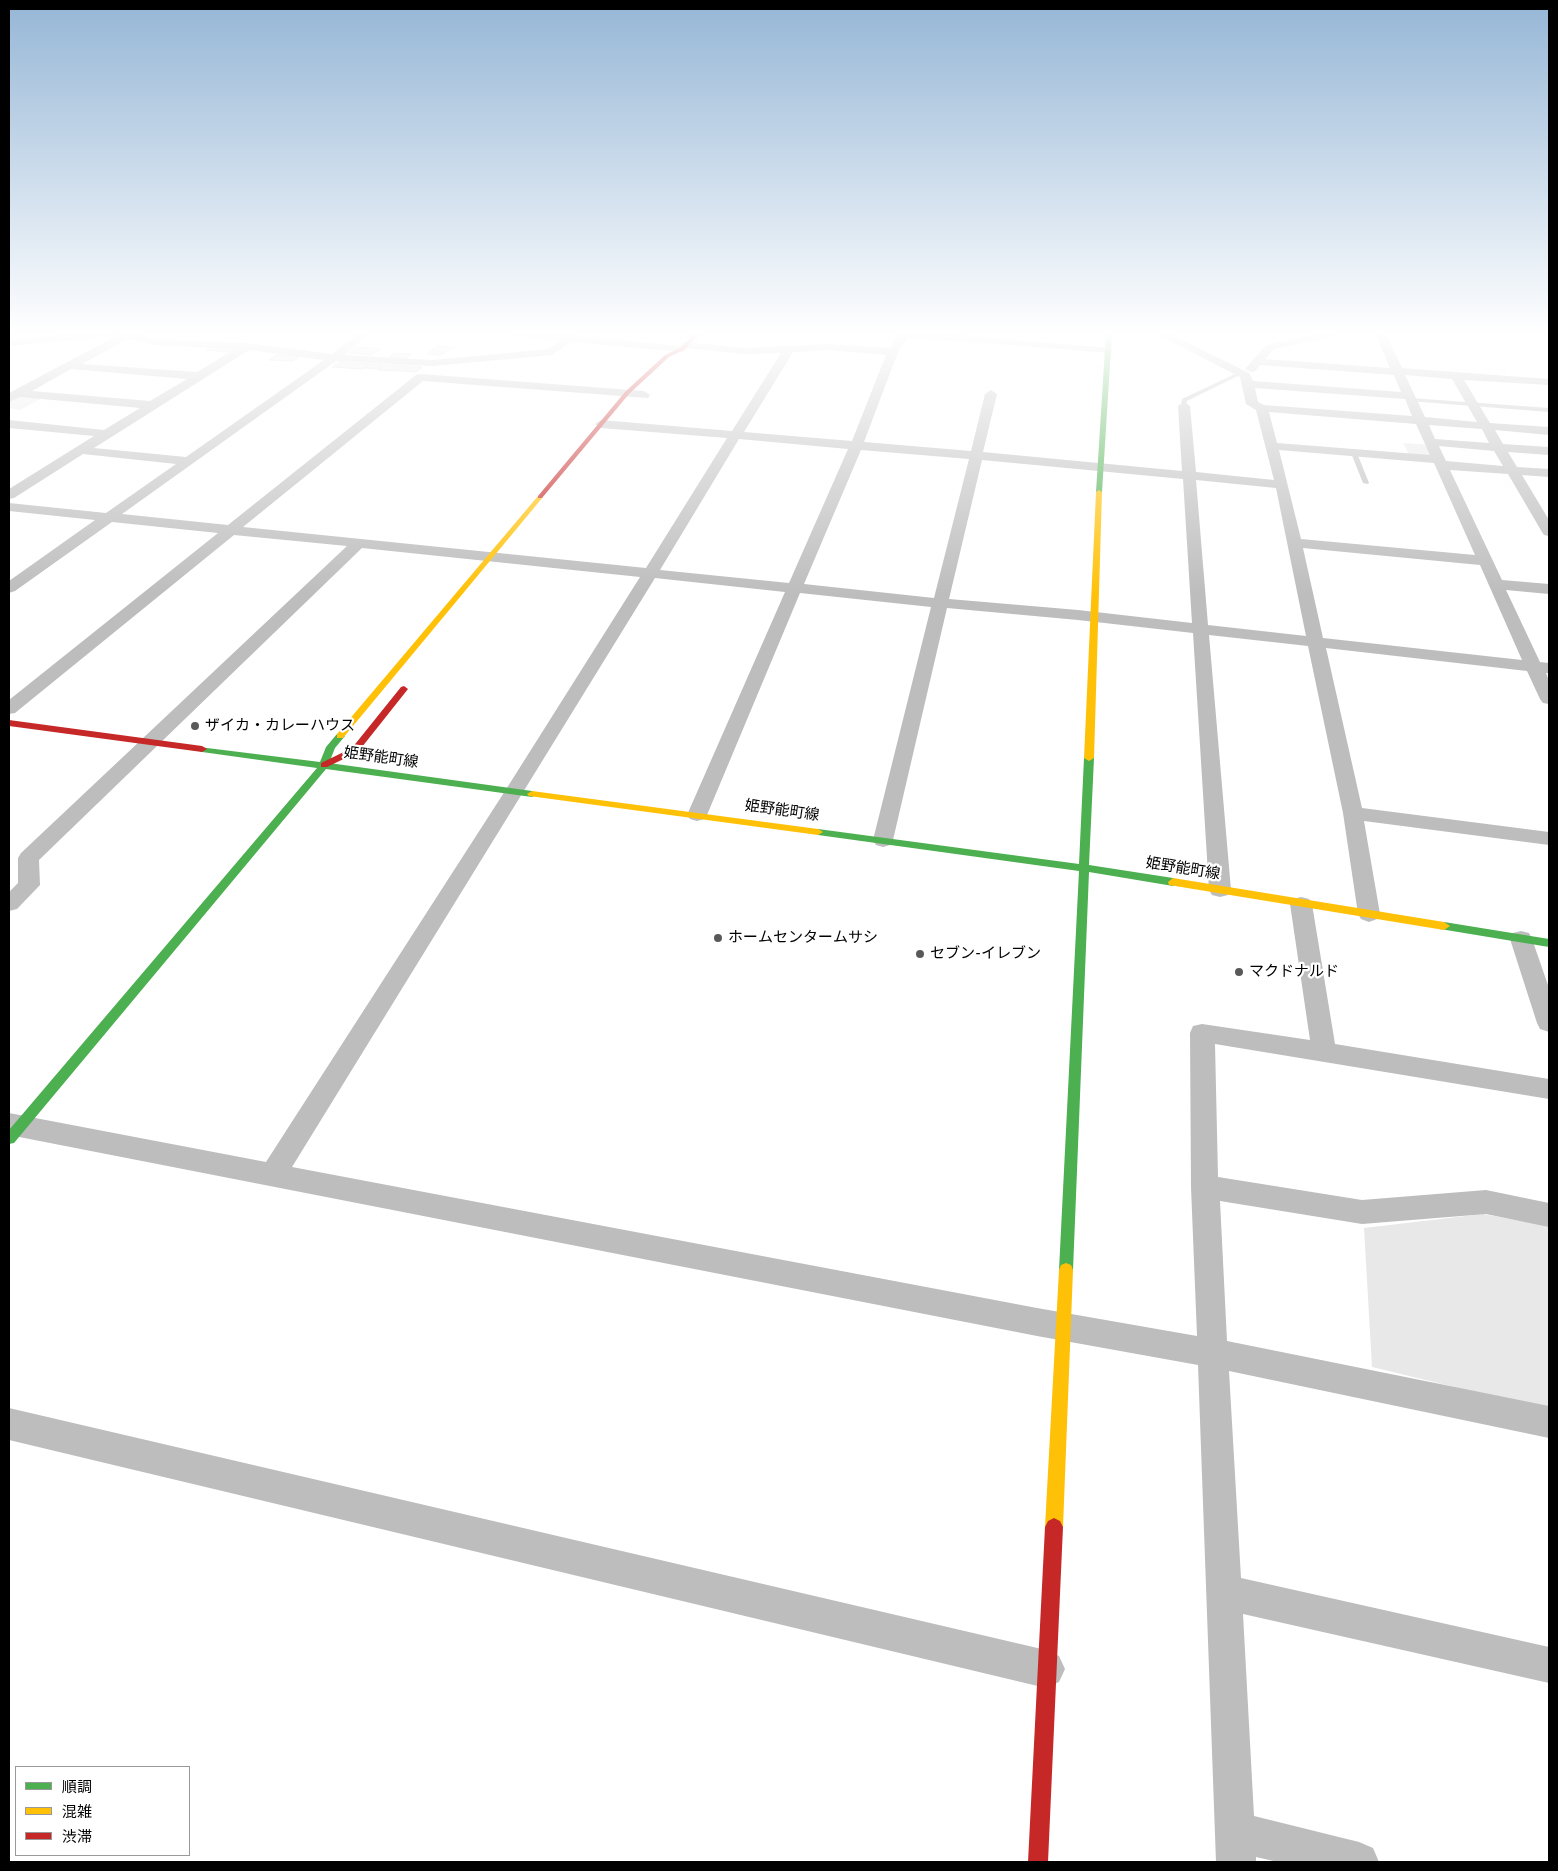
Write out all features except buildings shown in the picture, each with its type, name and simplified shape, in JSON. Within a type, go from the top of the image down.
[{"type":"street","points":[[9,495],[128,420]]},
{"type":"street","points":[[9,588],[246,420]]},
{"type":"street","points":[[9,709],[366,420]]},
{"type":"street","points":[[12,1129],[324,765],[331,747],[604,420]]},
{"type":"street","points":[[601,424],[616,420]]},
{"type":"street","points":[[607,440],[623,420]]},
{"type":"street","points":[[640,420],[734,435],[1100,466],[1282,485]]},
{"type":"street","points":[[272,1175],[515,791],[743,420]]},
{"type":"street","points":[[697,815],[866,420]]},
{"type":"street","points":[[883,840],[985,420]]},
{"type":"street","points":[[1038,1862],[1096,617],[1100,466],[1103,420]]},
{"type":"street","points":[[1185,420],[1199,629],[1220,890]]},
{"type":"street","points":[[1265,420],[1282,485],[1353,813],[1370,914]]},
{"type":"street","points":[[1412,420],[1549,431]]},
{"type":"street","points":[[1483,420],[1549,532]]},
{"type":"street","points":[[1420,421],[1496,584],[1542,667],[1549,699]]},
{"type":"street","points":[[9,424],[107,434]]},
{"type":"street","points":[[1430,442],[1549,451]]},
{"type":"street","points":[[1272,446],[1549,473]]},
{"type":"street","points":[[80,450],[189,461]]},
{"type":"street","points":[[9,507],[491,557],[512,554],[649,573],[1096,617],[1542,667]]},
{"type":"street","points":[[1294,543],[1486,561]]},
{"type":"street","points":[[9,904],[29,885],[19,856],[152,742],[359,544]]},
{"type":"street","points":[[497,573],[512,554]]},
{"type":"street","points":[[1496,584],[1549,589]]},
{"type":"street","points":[[324,765],[355,750],[410,681]]},
{"type":"street","name":"姫野能町線","points":[[9,723],[1084,868],[1549,943]]},
{"type":"street","points":[[1353,813],[1549,839]]},
{"type":"street","points":[[1301,904],[1324,1052]]},
{"type":"street","points":[[1521,939],[1549,1023]]},
{"type":"street","points":[[1359,1862],[1235,1847],[1205,1187],[1202,1033],[1549,1089]]},
{"type":"street","points":[[12,1129],[272,1175],[1062,1326],[1213,1353],[1549,1422]]},
{"type":"street","points":[[1205,1187],[1362,1212],[1486,1202],[1549,1214]]},
{"type":"street","points":[[9,1424],[1046,1669]]},
{"type":"street","points":[[1224,1592],[1549,1665]]},
{"type":"lane","points":[[1354,453],[1366,483]]},
{"type":"shaded area","points":[[1403,443],[1432,445],[1439,460],[1411,458]]},
{"type":"shaded area","points":[[1483,1214],[1549,1226],[1549,1410],[1372,1367],[1364,1228]]},
{"type":"traffic: fast","points":[[1099,492],[1104,420]]},
{"type":"traffic: fast","points":[[9,1139],[324,765],[331,747],[340,736]]},
{"type":"traffic: fast","points":[[202,749],[532,794]]},
{"type":"traffic: fast","points":[[1066,1270],[1089,758]]},
{"type":"traffic: fast","points":[[818,832],[1173,882]]},
{"type":"traffic: fast","points":[[1444,926],[1549,943]]},
{"type":"traffic: slow","points":[[1089,758],[1099,492]]},
{"type":"traffic: slow","points":[[340,736],[540,497]]},
{"type":"traffic: slow","points":[[532,794],[818,832]]},
{"type":"traffic: slow","points":[[1173,882],[1444,926]]},
{"type":"traffic: slow","points":[[1054,1527],[1066,1270]]},
{"type":"traffic: jam","points":[[540,497],[604,420]]},
{"type":"traffic: jam","points":[[324,765],[355,750],[404,689]]},
{"type":"traffic: jam","points":[[9,723],[202,749]]},
{"type":"traffic: jam","points":[[1038,1862],[1054,1527]]},
{"type":"place","name":"ザイカ・カレーハウス","points":[[195,726]]},
{"type":"place","name":"ホームセンタームサシ","points":[[718,938]]},
{"type":"place","name":"セブン-イレブン","points":[[920,954]]},
{"type":"place","name":"マクドナルド","points":[[1239,972]]}]
